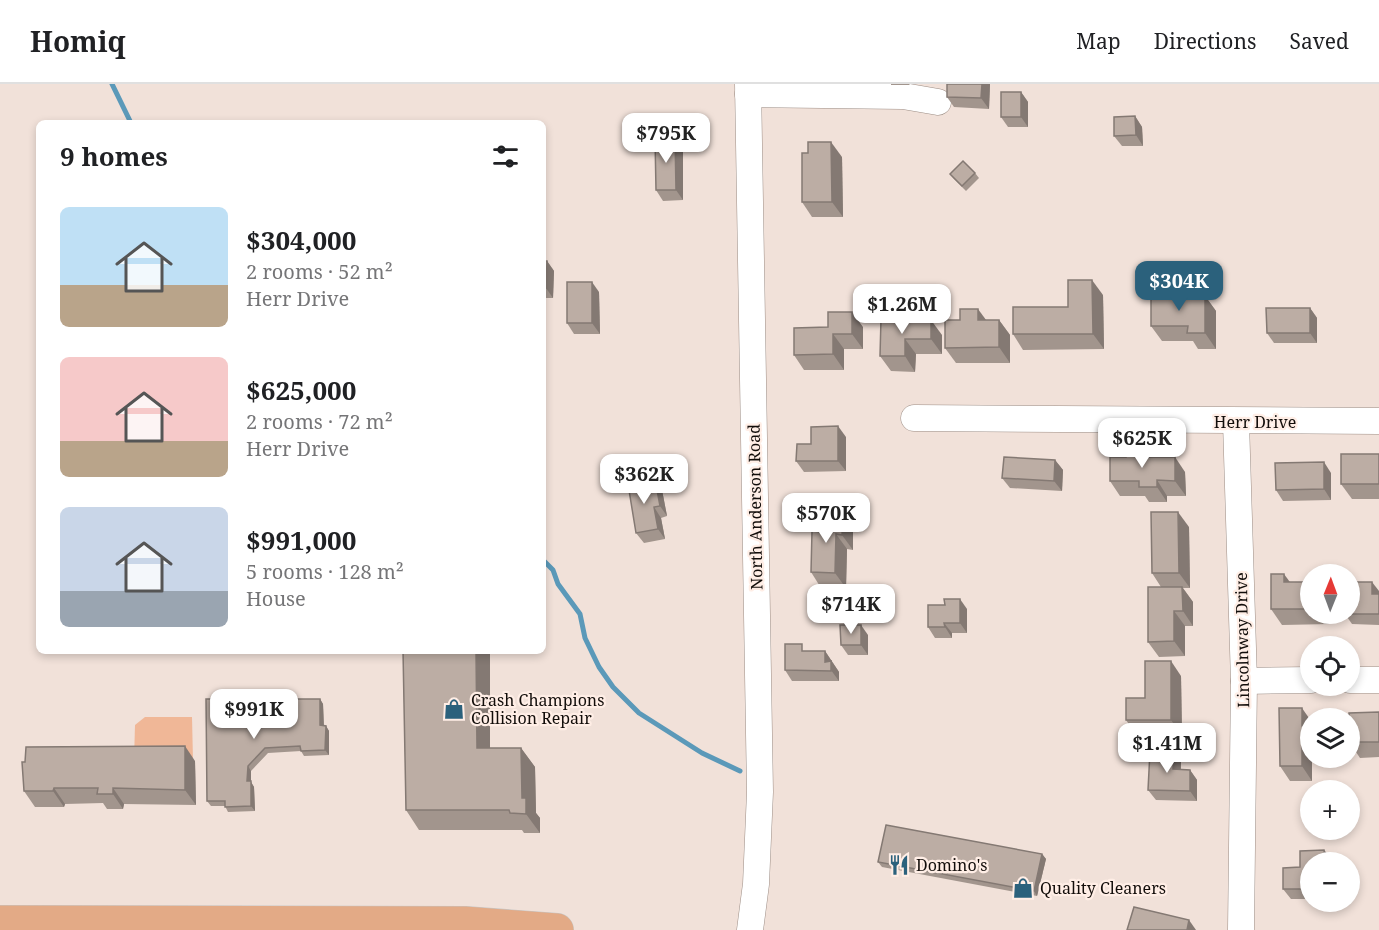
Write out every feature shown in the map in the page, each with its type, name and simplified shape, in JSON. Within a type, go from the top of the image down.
[{"type":"main road","points":[[0,922],[465,923],[557,930]]},
{"type":"street","points":[[748,89],[903,96],[938,102]]},
{"type":"street","name":"North Anderson Road","points":[[748,89],[760,792],[756,884],[750,930]]},
{"type":"street","name":"Herr Drive","points":[[914,418],[1236,422],[1379,421]]},
{"type":"street","name":"Lincolnway Drive","points":[[1236,422],[1244,681],[1240,930]]},
{"type":"street","points":[[1244,681],[1300,680]]},
{"type":"street","points":[[1360,680],[1379,680]]},
{"type":"shaded area","points":[[145,717],[192,717],[193,761],[134,761],[135,725]]},
{"type":"building","points":[[947,84],[982,84],[981,98],[947,97]]},
{"type":"building","points":[[1001,92],[1021,92],[1021,117],[1001,117]]},
{"type":"building","points":[[1135,116],[1136,135],[1114,136],[1114,117]]},
{"type":"building","points":[[655,138],[675,138],[676,190],[656,190]]},
{"type":"building","points":[[808,142],[831,142],[832,202],[802,202],[802,153],[808,153]]},
{"type":"building","points":[[963,161],[975,173],[962,186],[950,174]]},
{"type":"building","points":[[1068,280],[1092,280],[1093,334],[1013,334],[1013,307],[1068,307]]},
{"type":"building","points":[[567,282],[592,282],[592,323],[567,323]]},
{"type":"building","points":[[1151,296],[1205,296],[1205,333],[1187,333],[1188,326],[1151,326]]},
{"type":"building","points":[[1266,308],[1310,308],[1310,333],[1267,333]]},
{"type":"building","points":[[960,309],[978,309],[978,320],[999,320],[999,347],[945,348],[945,320],[960,320]]},
{"type":"building","points":[[828,312],[852,312],[852,334],[833,334],[833,354],[794,355],[794,328],[828,327]]},
{"type":"building","points":[[881,319],[931,320],[931,339],[905,339],[905,356],[880,356]]},
{"type":"building","points":[[838,426],[838,461],[796,461],[797,444],[811,444],[811,427]]},
{"type":"building","points":[[1126,452],[1148,452],[1148,457],[1175,457],[1175,481],[1157,480],[1157,487],[1139,487],[1139,481],[1110,481],[1110,457],[1126,457]]},
{"type":"building","points":[[1341,454],[1379,454],[1379,484],[1341,484]]},
{"type":"building","points":[[1004,457],[1055,460],[1054,481],[1002,478]]},
{"type":"building","points":[[1324,462],[1324,489],[1276,490],[1275,463]]},
{"type":"building","points":[[655,479],[660,506],[654,507],[658,529],[636,533],[628,484]]},
{"type":"building","points":[[1151,512],[1178,512],[1179,573],[1152,573]]},
{"type":"building","points":[[823,513],[843,513],[842,535],[836,534],[835,573],[811,572],[812,531],[823,532]]},
{"type":"building","points":[[1271,574],[1284,574],[1284,582],[1300,582],[1300,609],[1271,609]]},
{"type":"building","points":[[1360,582],[1372,582],[1372,594],[1379,594],[1379,614],[1360,614]]},
{"type":"building","points":[[1148,587],[1182,587],[1183,611],[1174,611],[1174,641],[1148,642]]},
{"type":"building","points":[[944,599],[960,599],[960,623],[944,623],[945,627],[928,627],[928,605],[945,605]]},
{"type":"building","points":[[840,625],[861,625],[861,645],[841,645]]},
{"type":"building","points":[[785,644],[802,644],[802,651],[825,651],[825,662],[831,661],[831,671],[785,670]]},
{"type":"building","name":"Crash Champions Collision Repair","points":[[403,654],[476,654],[477,748],[521,748],[522,798],[526,798],[526,814],[510,813],[509,810],[406,810]]},
{"type":"building","points":[[1145,661],[1171,661],[1171,720],[1126,720],[1126,698],[1145,698]]},
{"type":"building","points":[[206,699],[320,699],[320,725],[326,726],[325,750],[301,751],[300,746],[265,748],[248,766],[247,781],[251,781],[251,806],[225,807],[225,801],[207,801]]},
{"type":"building","points":[[1279,708],[1300,708],[1300,766],[1280,766]]},
{"type":"building","points":[[1379,712],[1379,742],[1360,742],[1360,713]]},
{"type":"building","points":[[185,746],[185,790],[113,788],[113,794],[97,794],[98,788],[24,791],[22,762],[25,762],[26,747]]},
{"type":"building","points":[[1150,751],[1174,752],[1173,769],[1190,770],[1190,791],[1148,790]]},
{"type":"building","points":[[886,825],[1042,854],[1034,891],[878,862]]},
{"type":"building","points":[[1324,850],[1324,852],[1300,852]]},
{"type":"building","points":[[1300,867],[1300,889],[1283,889],[1283,868]]},
{"type":"building","points":[[1134,907],[1189,920],[1187,930],[1127,930]]},
{"type":"waterway","points":[[112,84],[130,120]]},
{"type":"waterway","points":[[546,563],[553,570],[558,584],[580,614],[585,638],[599,667],[613,687],[639,713],[702,753],[740,771]]},
{"type":"place","name":"Crash Champions Collision Repair","points":[[454,709]]},
{"type":"place","name":"Domino's","points":[[899,865]]},
{"type":"place","name":"Quality Cleaners","points":[[1023,888]]}]
